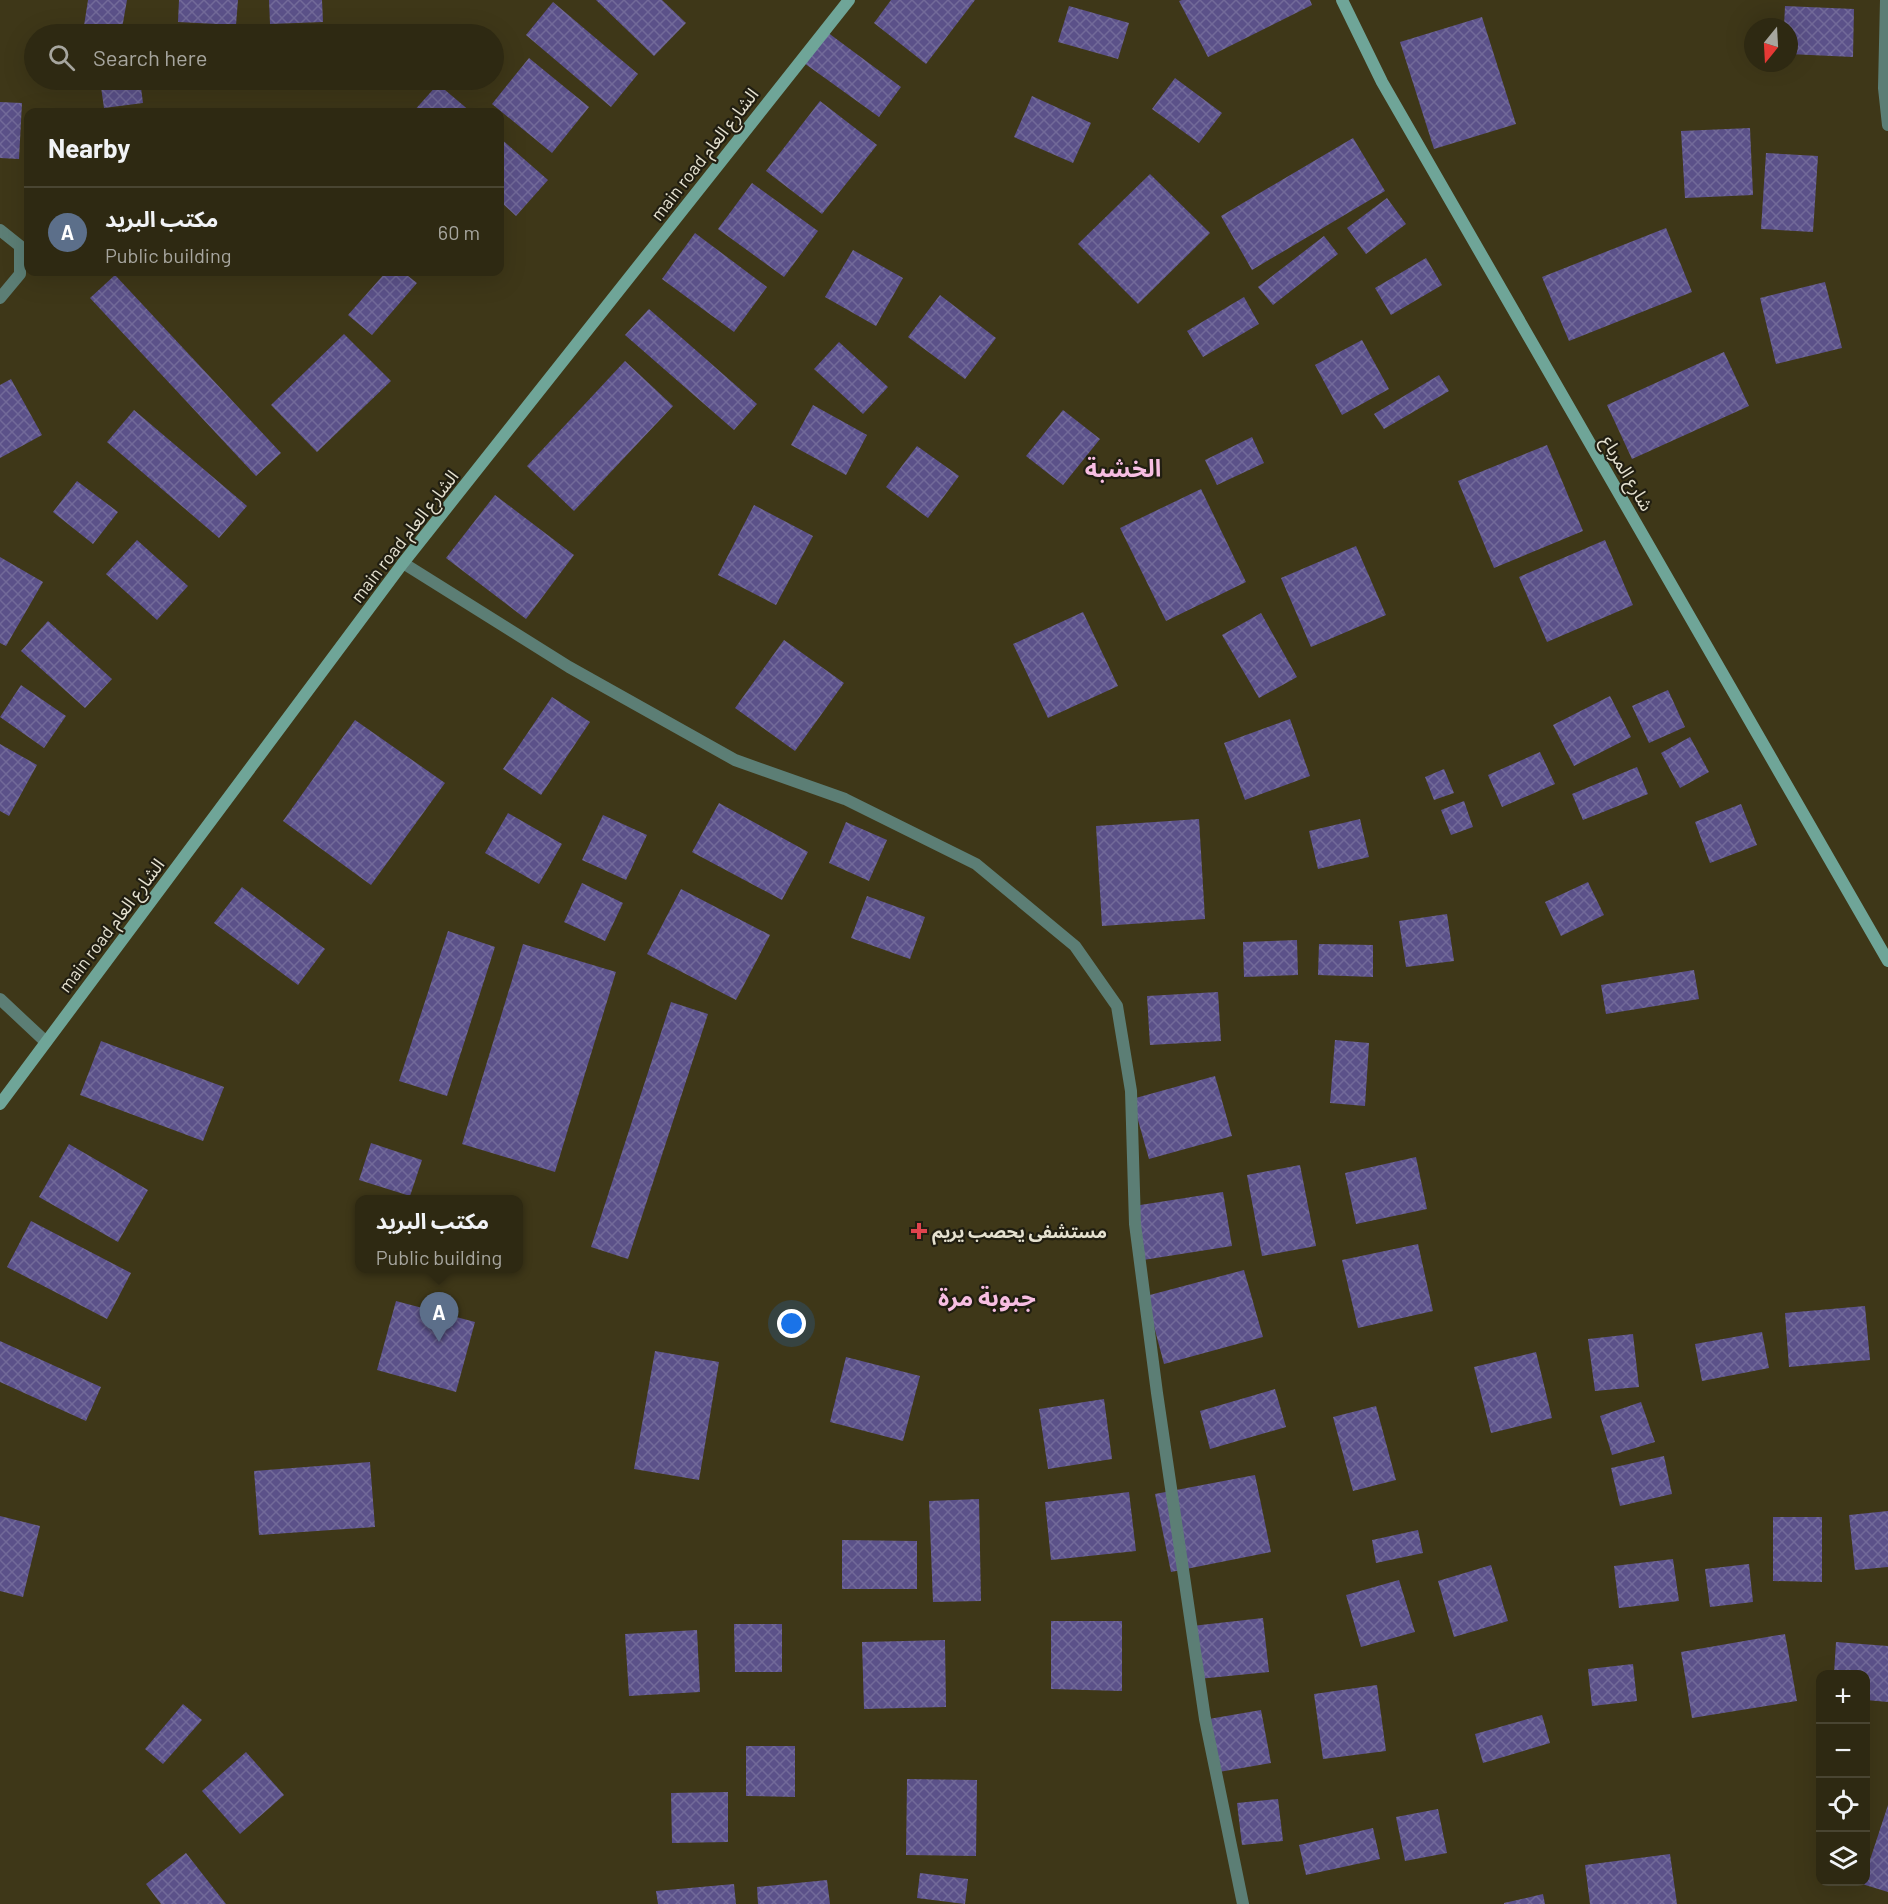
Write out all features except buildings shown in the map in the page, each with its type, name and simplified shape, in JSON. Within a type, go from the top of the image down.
[{"type":"main road","name":"main road الشارع العام","points":[[0,1104],[404,563],[849,0]]},
{"type":"main road","name":"شارع المرباع","points":[[1342,0],[1382,82],[1888,961]]},
{"type":"street","points":[[1886,0],[1884,88],[1888,125]]},
{"type":"street","points":[[0,230],[20,246],[20,274],[0,298]]},
{"type":"street","points":[[404,563],[569,667],[735,760],[845,799],[976,864],[1076,946],[1117,1006],[1131,1091],[1135,1224],[1157,1392],[1205,1719],[1243,1904]]},
{"type":"street","points":[[0,999],[46,1042]]},
{"type":"place","name":"مستشفى يحصب يريم","points":[[919,1231]]},
{"type":"place","name":"مكتب البريد","points":[[439,1342]]},
{"type":"district","name":"الخشبة","points":[[1123,467]]},
{"type":"district","name":"جبوبة مرة","points":[[987,1296]]}]
